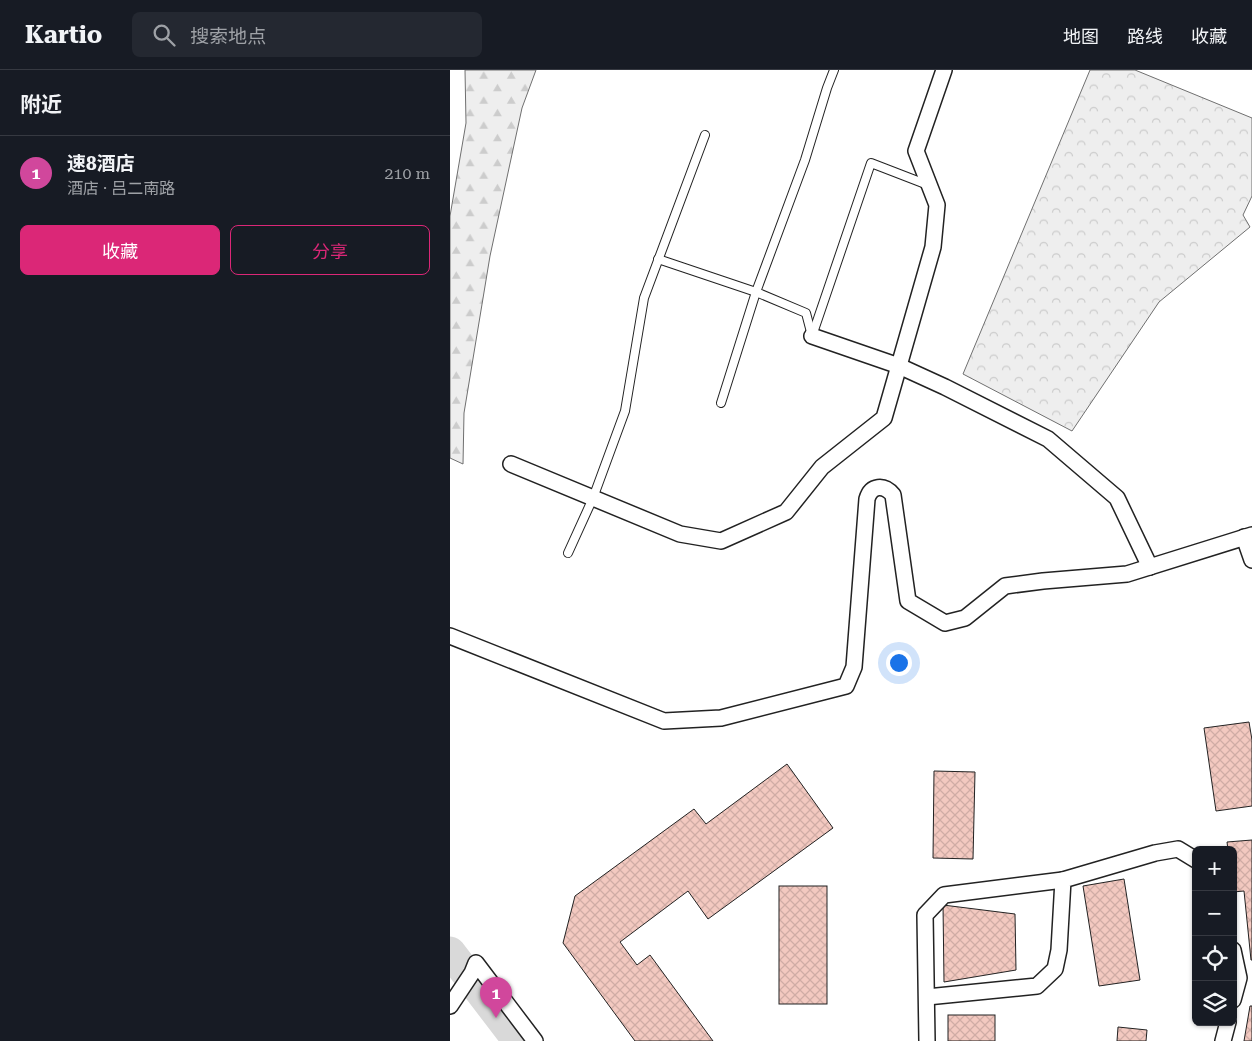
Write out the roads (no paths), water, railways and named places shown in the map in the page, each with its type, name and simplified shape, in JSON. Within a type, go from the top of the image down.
[{"type":"street","points":[[511,464],[680,534],[720,541],[786,512],[822,467],[884,418],[933,247],[936,205],[916,151],[944,70]]},
{"type":"street","points":[[812,336],[899,366],[1048,439],[1117,498],[1150,567]]},
{"type":"street","points":[[450,636],[664,721],[721,718],[846,686],[854,667],[867,499],[871,491],[878,488],[887,489],[893,495],[908,601],[946,623],[965,618],[1005,586],[1127,574],[1248,536],[1252,560]]},
{"type":"street","points":[[927,1041],[924,915],[944,894],[1063,880],[1155,853],[1178,849],[1192,858]]},
{"type":"street","points":[[927,997],[1037,986],[1056,969],[1059,950],[1063,880]]},
{"type":"street","points":[[450,1006],[474,968],[535,1041]]},
{"type":"street","points":[[1237,969],[1239,978],[1237,985]]},
{"type":"street","points":[[1223,1041],[1227,1026]]},
{"type":"lane","points":[[722,403],[756,292],[805,160],[834,70]]},
{"type":"lane","points":[[568,553],[593,498],[625,411],[644,298],[705,135]]},
{"type":"lane","points":[[812,336],[871,163],[929,186]]},
{"type":"lane","points":[[658,259],[756,292],[806,313],[812,336]]},
{"type":"waterway","points":[[450,952],[518,1041]]},
{"type":"place","name":"速8酒店","points":[[496,1018]]}]
